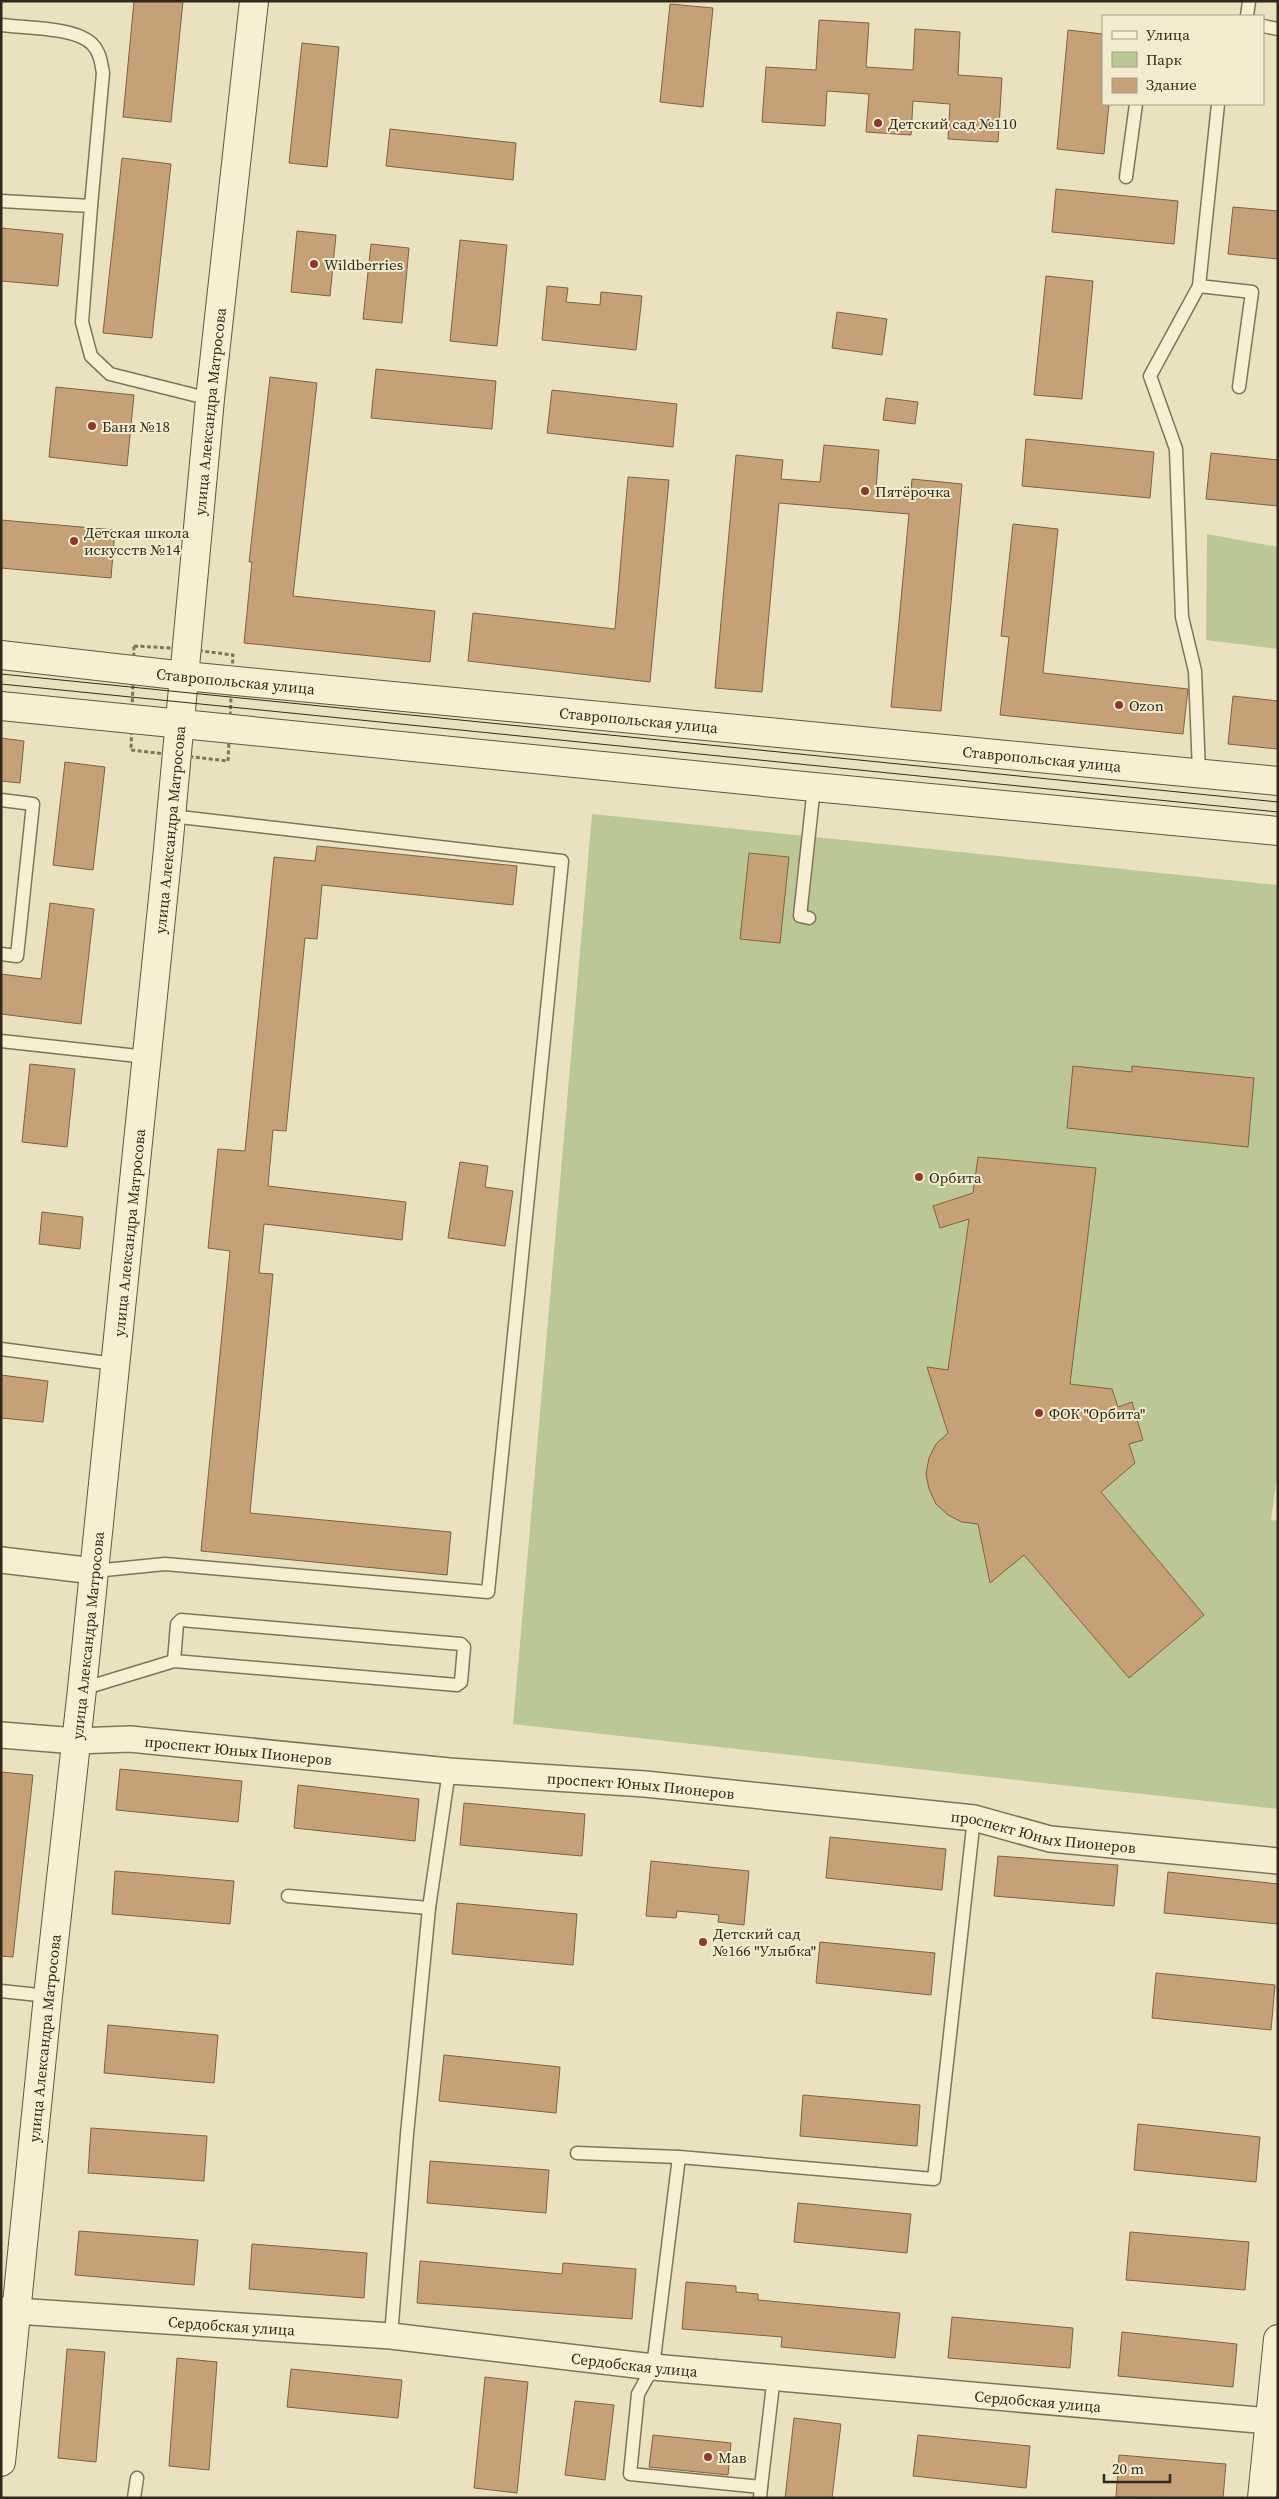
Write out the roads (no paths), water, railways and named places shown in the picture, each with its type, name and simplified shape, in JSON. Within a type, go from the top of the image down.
[{"type":"street","name":"улица Александра Матросова","points":[[1,2462],[8,2311],[48,1996],[82,1689],[185,676],[210,399],[254,1]]},
{"type":"street","name":"Ставропольская улица","points":[[1,655],[185,676],[1278,781]]},
{"type":"street","points":[[1,706],[814,788],[1278,831]]},
{"type":"street","points":[[1,1560],[94,1571]]},
{"type":"street","name":"проспект Юных Пионеров","points":[[1,1735],[76,1741],[130,1739],[450,1770],[645,1784],[974,1818],[1050,1839],[1278,1861]]},
{"type":"street","name":"Сердобская улица","points":[[8,2311],[391,2336],[653,2367],[1269,2420]]},
{"type":"street","points":[[1262,2498],[1278,2339]]},
{"type":"lane","points":[[1247,15],[1249,1]]},
{"type":"lane","points":[[1,25],[70,33],[84,38],[99,53],[103,73],[82,322],[91,356],[110,374],[210,399]]},
{"type":"lane","points":[[1264,26],[1278,29]]},
{"type":"lane","points":[[1126,177],[1136,105]]},
{"type":"lane","points":[[1199,772],[1195,670],[1182,617],[1176,449],[1150,376],[1199,286],[1218,105]]},
{"type":"lane","points":[[1,201],[91,206]]},
{"type":"lane","points":[[1199,286],[1252,292],[1239,387]]},
{"type":"lane","points":[[808,918],[800,916],[814,788]]},
{"type":"lane","points":[[1,800],[33,804],[17,956],[1,954]]},
{"type":"lane","points":[[94,1571],[166,1564],[488,1592],[562,861],[171,816]]},
{"type":"lane","points":[[1,1041],[147,1057]]},
{"type":"lane","points":[[1,1349],[115,1364]]},
{"type":"lane","points":[[82,1689],[174,1662],[457,1685],[461,1682],[464,1647],[461,1644],[181,1620],[177,1624],[174,1662]]},
{"type":"lane","points":[[391,2336],[406,2134],[429,1908],[450,1770]]},
{"type":"lane","points":[[577,2153],[679,2157],[934,2179],[974,1818]]},
{"type":"lane","points":[[288,1896],[429,1908]]},
{"type":"lane","points":[[1,1991],[48,1996]]},
{"type":"lane","points":[[679,2157],[653,2367],[638,2394],[630,2474],[761,2492],[774,2376]]},
{"type":"lane","points":[[134,2498],[137,2478]]},
{"type":"tram line","points":[[1,674],[1278,802]]},
{"type":"tram line","points":[[1,684],[1278,812]]},
{"type":"place","name":"Детский сад №110","points":[[878,123]]},
{"type":"place","name":"Wildberries","points":[[314,264]]},
{"type":"place","name":"Баня №18","points":[[92,426]]},
{"type":"place","name":"Пятёрочка","points":[[865,491]]},
{"type":"place","name":"Детская школа искусств №14","points":[[74,541]]},
{"type":"place","name":"Ozon","points":[[1119,705]]},
{"type":"place","name":"Орбита","points":[[919,1177]]},
{"type":"place","name":"ФОК \"Орбита\"","points":[[1039,1413]]},
{"type":"place","name":"Детский сад №166 \"Улыбка\"","points":[[703,1942]]},
{"type":"place","name":"Мав","points":[[708,2457]]}]
